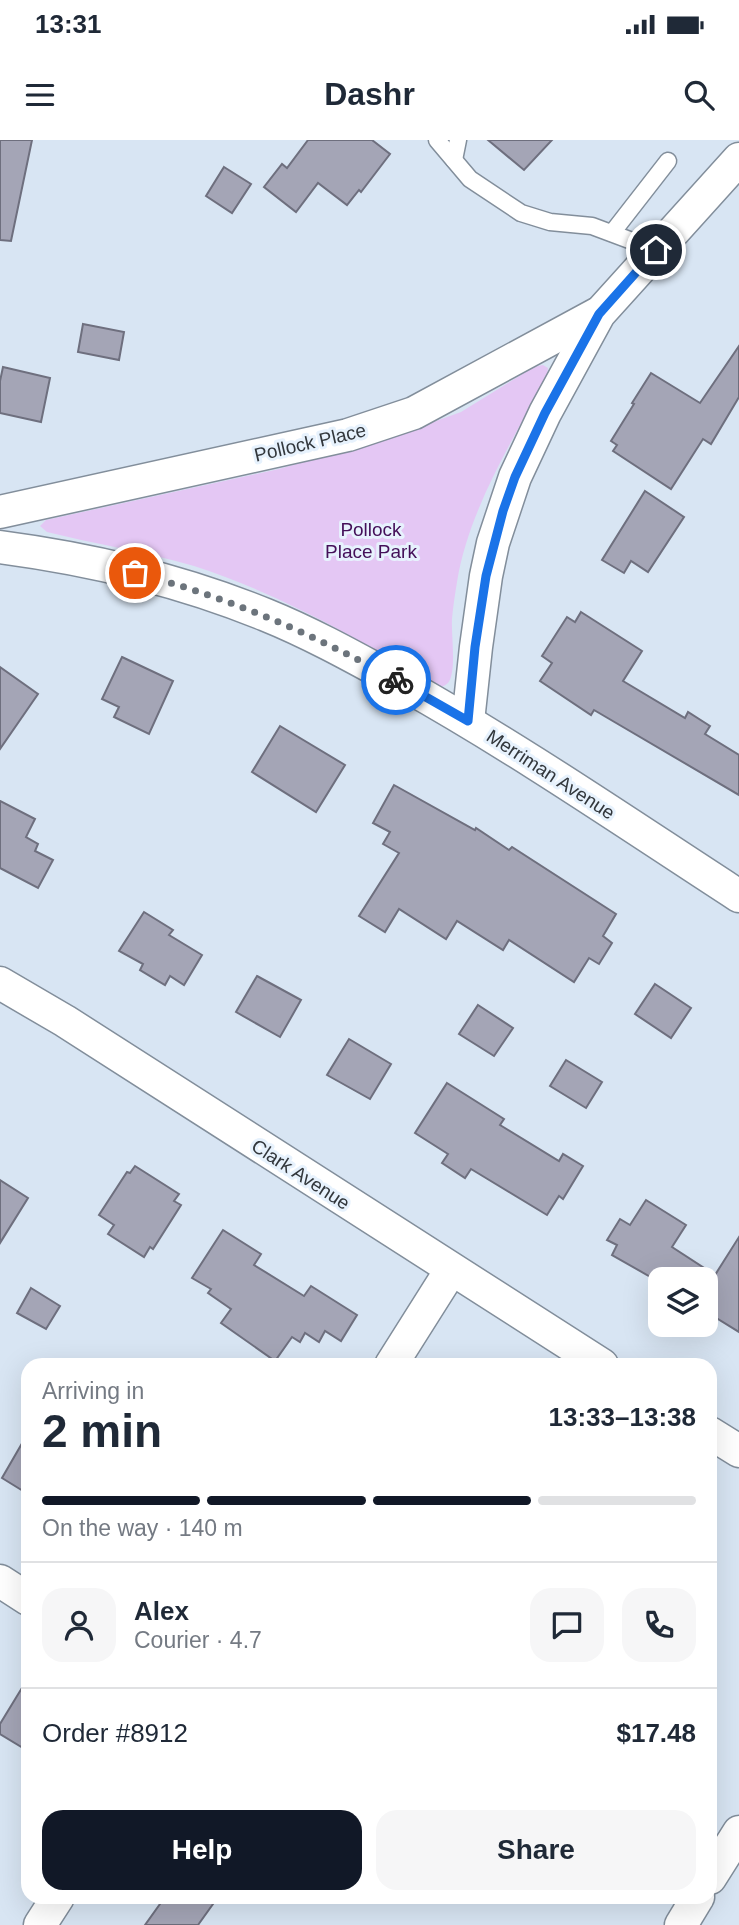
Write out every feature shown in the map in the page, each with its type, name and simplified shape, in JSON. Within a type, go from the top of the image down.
[{"type":"street","points":[[468,721],[475,647],[486,576],[515,477],[545,413],[599,314],[739,159]]},
{"type":"street","name":"Pollock Place","points":[[0,512],[348,435],[382,425],[436,402],[599,314]]},
{"type":"street","name":"Merriman Avenue","points":[[0,547],[98,563],[206,593],[267,615],[363,662],[468,721],[739,896]]},
{"type":"street","name":"Clark Avenue","points":[[0,983],[65,1021],[592,1358]]},
{"type":"street","points":[[395,1358],[451,1270]]},
{"type":"street","points":[[717,1437],[739,1451]]},
{"type":"street","points":[[0,1581],[21,1594]]},
{"type":"street","points":[[717,1867],[739,1832]]},
{"type":"street","points":[[40,1925],[54,1904]]},
{"type":"street","points":[[681,1925],[694,1904]]},
{"type":"lane","points":[[437,140],[470,179],[521,213],[550,222],[592,226],[656,250]]},
{"type":"lane","points":[[454,160],[458,140]]},
{"type":"lane","points":[[612,233],[668,161]]},
{"type":"green space","name":"Pollock Place Park","points":[[543,365],[548,368],[547,375],[494,476],[471,528],[457,582],[452,619],[451,678],[448,683],[439,687],[317,618],[226,577],[176,561],[47,532],[40,526],[46,520],[279,469],[392,437],[461,412],[534,367]]},
{"type":"building","points":[[0,140],[32,140],[11,241],[0,240]]},
{"type":"building","points":[[308,140],[372,140],[390,154],[361,192],[359,190],[347,205],[318,183],[296,212],[264,187],[282,164],[287,168]]},
{"type":"building","points":[[488,140],[552,140],[524,170]]},
{"type":"building","points":[[224,167],[251,184],[232,213],[206,196]]},
{"type":"building","points":[[83,324],[124,332],[119,360],[78,352]]},
{"type":"building","points":[[739,346],[739,397],[711,444],[703,439],[671,489],[613,451],[617,445],[611,441],[651,373],[700,403]]},
{"type":"building","points":[[3,367],[50,378],[41,422],[0,413]]},
{"type":"building","points":[[645,491],[684,517],[648,572],[631,561],[624,573],[602,560]]},
{"type":"building","points":[[581,612],[642,651],[623,681],[685,718],[688,712],[710,726],[705,734],[739,755],[739,795],[594,710],[591,715],[540,681],[552,663],[542,656],[567,617],[575,622]]},
{"type":"building","points":[[122,657],[173,681],[149,734],[114,717],[119,707],[102,699]]},
{"type":"building","points":[[0,667],[38,694],[0,749]]},
{"type":"building","points":[[280,726],[345,765],[316,812],[252,772]]},
{"type":"building","points":[[394,785],[475,830],[476,828],[509,850],[512,847],[616,914],[603,936],[612,943],[599,964],[589,958],[574,982],[509,940],[503,950],[457,921],[446,939],[399,909],[385,932],[359,916],[399,853],[383,844],[390,832],[373,823]]},
{"type":"building","points":[[0,801],[35,819],[26,837],[38,844],[35,851],[53,860],[38,888],[0,868]]},
{"type":"building","points":[[144,912],[173,930],[169,935],[202,955],[184,985],[170,976],[165,985],[140,970],[143,964],[119,951]]},
{"type":"building","points":[[257,976],[301,1000],[280,1037],[236,1012]]},
{"type":"building","points":[[655,984],[691,1008],[671,1038],[635,1014]]},
{"type":"building","points":[[478,1005],[513,1028],[494,1056],[459,1034]]},
{"type":"building","points":[[349,1039],[391,1064],[370,1099],[327,1075]]},
{"type":"building","points":[[566,1060],[602,1082],[586,1108],[550,1086]]},
{"type":"building","points":[[447,1083],[504,1119],[500,1125],[559,1161],[563,1154],[583,1166],[563,1199],[559,1196],[547,1215],[471,1169],[465,1178],[442,1163],[448,1154],[415,1133]]},
{"type":"building","points":[[135,1166],[179,1194],[174,1201],[181,1205],[153,1249],[150,1247],[144,1257],[108,1234],[114,1225],[99,1215],[127,1172],[130,1173]]},
{"type":"building","points":[[0,1180],[28,1198],[0,1243]]},
{"type":"building","points":[[646,1200],[686,1225],[672,1247],[703,1267],[648,1267],[648,1276],[612,1255],[617,1245],[607,1240],[620,1219],[630,1225]]},
{"type":"building","points":[[223,1230],[261,1254],[254,1265],[304,1296],[311,1286],[357,1315],[341,1341],[325,1331],[319,1342],[305,1333],[300,1342],[292,1337],[277,1358],[271,1358],[221,1323],[231,1309],[208,1293],[211,1289],[192,1278]]},
{"type":"building","points":[[739,1237],[739,1332],[718,1319],[718,1270]]},
{"type":"building","points":[[31,1288],[60,1306],[46,1329],[17,1313]]},
{"type":"building","points":[[21,1445],[21,1490],[2,1478]]},
{"type":"building","points":[[21,1690],[21,1747],[0,1734],[0,1724]]},
{"type":"building","points":[[160,1904],[213,1904],[198,1925],[145,1925]]},
{"type":"way so far","points":[[135,573],[206,593],[267,615],[396,680]]},
{"type":"route","points":[[396,680],[468,721],[475,647],[486,576],[493,543],[515,477],[545,413],[599,314],[656,250]]}]
